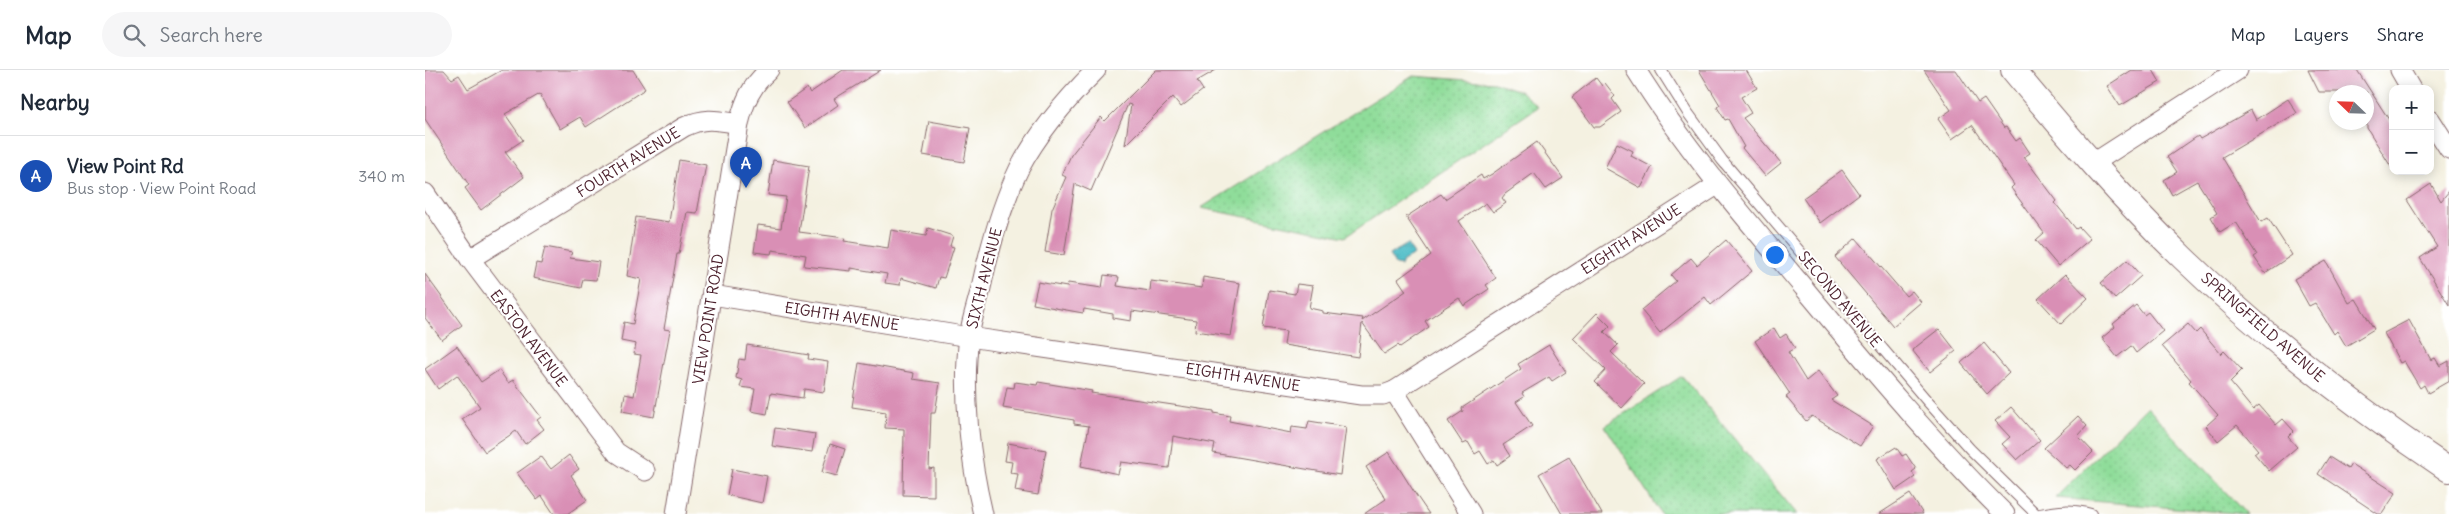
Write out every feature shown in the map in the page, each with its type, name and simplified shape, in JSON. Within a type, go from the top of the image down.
[{"type":"street","points":[[739,124],[747,96],[753,86],[769,70]]},
{"type":"street","name":"SIXTH AVENUE","points":[[983,514],[970,445],[969,337],[989,253],[1003,208],[1020,168],[1069,98],[1095,70]]},
{"type":"street","name":"SECOND AVENUE","points":[[1636,70],[1675,128],[1717,184],[1918,424],[1999,512]]},
{"type":"street","name":"SPRINGFIELD AVENUE","points":[[2013,70],[2092,164],[2183,258],[2241,310],[2346,397],[2449,470]]},
{"type":"street","points":[[2092,164],[2238,70]]},
{"type":"street","points":[[2400,70],[2409,85]]},
{"type":"street","name":"FOURTH AVENUE","points":[[470,259],[683,127],[698,120],[711,119],[739,124]]},
{"type":"street","name":"VIEW POINT ROAD","points":[[676,514],[713,295],[739,124]]},
{"type":"street","points":[[2434,125],[2449,149]]},
{"type":"street","name":"EIGHTH AVENUE","points":[[713,295],[969,337],[1361,395],[1383,395],[1395,391],[1717,184]]},
{"type":"street","name":"EASTON AVENUE","points":[[425,193],[470,259],[616,452],[645,471]]},
{"type":"street","points":[[1395,391],[1471,514]]},
{"type":"lane","name":"SECOND AVENUE","points":[[1661,70],[1688,113],[1722,160],[1928,402],[1970,448],[2036,514]]},
{"type":"lane","points":[[2040,514],[2059,510],[2074,510],[2091,514]]},
{"type":"green space","points":[[1413,76],[1494,82],[1520,91],[1538,107],[1345,237],[1201,208]]},
{"type":"green space","points":[[1682,376],[1797,514],[1661,514],[1605,426]]},
{"type":"green space","points":[[2147,407],[2246,514],[2055,498]]},
{"type":"water","points":[[1408,244],[1414,255],[1403,261],[1401,266],[1395,265],[1389,255]]},
{"type":"building","points":[[425,70],[444,70],[452,79],[459,75],[468,89],[502,70],[633,70],[645,89],[586,127],[580,117],[560,129],[540,94],[505,114],[523,140],[505,152],[524,177],[481,210],[465,188],[469,185],[425,119]]},
{"type":"building","points":[[843,70],[881,70],[834,99],[838,105],[805,128],[787,102],[807,88],[810,93]]},
{"type":"building","points":[[1156,70],[1216,70],[1197,81],[1203,90],[1181,107],[1173,97],[1125,145],[1131,105],[1128,104],[1091,191],[1075,184],[1064,255],[1045,252],[1052,209],[1066,177],[1062,175],[1071,155],[1101,117],[1105,121]]},
{"type":"building","points":[[1699,70],[1746,70],[1757,88],[1741,97],[1751,113],[1743,118],[1781,163],[1765,176],[1742,148],[1744,147],[1728,119],[1725,120],[1717,107],[1720,105]]},
{"type":"building","points":[[1924,70],[1956,70],[1978,103],[1984,99],[2004,128],[2006,127],[2016,141],[2020,138],[2030,153],[2024,157],[2057,201],[2055,203],[2076,229],[2079,227],[2090,239],[2058,266],[2036,240],[2044,233],[2011,188],[2014,185],[1972,125],[1952,139],[1938,119],[1951,110]]},
{"type":"building","points":[[2132,70],[2153,70],[2160,82],[2120,106],[2107,86]]},
{"type":"building","points":[[2308,70],[2357,70],[2367,85],[2329,85],[2329,92],[2319,92]]},
{"type":"building","points":[[1596,78],[1602,86],[1605,83],[1615,96],[1612,99],[1621,112],[1600,127],[1594,127],[1572,97]]},
{"type":"building","points":[[2374,96],[2389,120],[2389,164],[2368,130],[2374,130]]},
{"type":"building","points":[[2288,99],[2297,113],[2222,157],[2261,222],[2268,218],[2292,255],[2265,273],[2254,257],[2257,255],[2236,222],[2220,232],[2211,217],[2217,213],[2197,181],[2172,195],[2164,180],[2177,172],[2167,157],[2198,136],[2200,139],[2251,110],[2256,120]]},
{"type":"building","points":[[929,121],[970,128],[964,162],[923,155]]},
{"type":"building","points":[[1537,142],[1563,178],[1546,189],[1534,173],[1505,194],[1502,198],[1506,203],[1493,212],[1486,203],[1459,221],[1496,278],[1486,285],[1489,289],[1464,306],[1459,298],[1425,321],[1429,327],[1400,347],[1398,345],[1384,354],[1362,323],[1358,357],[1284,345],[1286,331],[1263,328],[1269,290],[1295,294],[1297,284],[1313,286],[1309,308],[1323,311],[1323,313],[1363,318],[1362,321],[1406,291],[1398,279],[1431,255],[1406,217],[1441,194],[1445,199],[1481,175],[1483,179],[1492,174]]},
{"type":"building","points":[[1617,143],[1633,151],[1631,156],[1652,167],[1641,188],[1605,168]]},
{"type":"building","points":[[679,160],[706,165],[697,213],[687,212],[679,254],[677,254],[664,329],[670,330],[654,417],[622,411],[625,394],[634,396],[641,355],[634,354],[636,344],[621,341],[624,322],[633,324],[641,279],[627,276],[636,217],[669,222]]},
{"type":"building","points":[[773,160],[809,166],[799,232],[845,238],[844,241],[888,248],[891,230],[926,236],[928,228],[953,236],[950,246],[954,247],[944,278],[939,277],[936,288],[901,278],[900,285],[885,283],[887,274],[851,268],[851,271],[804,266],[806,255],[772,250],[771,254],[754,252],[758,225],[781,228],[786,197],[768,195]]},
{"type":"building","points":[[1842,170],[1859,194],[1820,223],[1803,198]]},
{"type":"building","points":[[2431,184],[2441,201],[2449,191],[2449,305],[2420,258],[2437,247],[2407,200]]},
{"type":"building","points":[[1856,238],[1906,296],[1912,291],[1921,302],[1893,326],[1835,257]]},
{"type":"building","points":[[1726,240],[1752,271],[1711,305],[1705,297],[1660,333],[1641,310],[1676,281],[1671,275],[1691,258],[1697,265]]},
{"type":"building","points":[[545,247],[572,252],[570,258],[599,262],[596,280],[583,279],[581,288],[533,278],[536,263],[541,264]]},
{"type":"building","points":[[2127,260],[2141,276],[2115,299],[2101,283]]},
{"type":"building","points":[[2326,261],[2349,303],[2356,299],[2374,329],[2346,346],[2337,331],[2334,334],[2315,303],[2309,306],[2294,279]]},
{"type":"building","points":[[425,274],[462,325],[442,340],[425,318]]},
{"type":"building","points":[[2065,274],[2088,298],[2061,324],[2038,299]]},
{"type":"building","points":[[1104,275],[1119,277],[1117,286],[1150,291],[1151,281],[1202,288],[1203,277],[1240,283],[1231,336],[1195,331],[1196,320],[1132,311],[1131,321],[1113,318],[1113,314],[1084,309],[1083,313],[1033,304],[1038,282],[1067,287],[1068,283],[1102,288]]},
{"type":"building","points":[[2136,305],[2144,315],[2148,312],[2163,331],[2136,353],[2131,346],[2117,357],[2102,338],[2115,327],[2113,324]]},
{"type":"building","points":[[1597,313],[1610,326],[1604,332],[1618,345],[1611,352],[1644,384],[1622,408],[1595,382],[1606,370],[1573,338]]},
{"type":"building","points":[[2409,320],[2431,360],[2435,358],[2440,366],[2449,361],[2449,381],[2428,393],[2424,385],[2420,388],[2404,361],[2400,363],[2384,333]]},
{"type":"building","points":[[2188,324],[2196,333],[2200,329],[2221,354],[2224,351],[2242,370],[2230,382],[2253,410],[2259,405],[2276,425],[2283,419],[2294,431],[2288,437],[2297,447],[2269,471],[2254,453],[2258,450],[2237,425],[2218,441],[2206,426],[2218,415],[2189,382],[2191,380],[2162,346]]},
{"type":"building","points":[[1774,328],[1780,338],[1786,334],[1795,348],[1788,352],[1806,381],[1818,371],[1837,396],[1831,400],[1873,426],[1860,446],[1812,416],[1806,421],[1786,397],[1790,394],[1755,341]]},
{"type":"building","points":[[1939,329],[1956,351],[1930,372],[1912,350]]},
{"type":"building","points":[[1984,343],[2009,373],[1987,394],[1961,363]]},
{"type":"building","points":[[747,345],[809,355],[808,359],[828,362],[824,392],[804,389],[803,398],[771,393],[767,414],[751,411],[755,389],[740,387],[742,380],[736,378],[739,359],[745,360]]},
{"type":"building","points":[[1549,345],[1566,372],[1552,381],[1549,377],[1522,393],[1524,397],[1516,402],[1532,426],[1503,445],[1510,456],[1497,465],[1494,460],[1488,464],[1480,451],[1475,454],[1468,442],[1463,444],[1448,421],[1463,411],[1462,408],[1521,369],[1518,364]]},
{"type":"building","points":[[457,346],[481,382],[499,370],[508,383],[513,380],[541,417],[537,420],[544,429],[525,444],[516,431],[485,452],[462,419],[480,407],[457,375],[438,389],[425,369]]},
{"type":"building","points":[[859,363],[914,373],[913,379],[940,383],[935,413],[931,413],[929,469],[934,468],[934,496],[903,495],[904,429],[885,428],[886,412],[852,407]]},
{"type":"building","points":[[1015,382],[1037,385],[1038,382],[1092,391],[1091,393],[1214,411],[1214,413],[1230,416],[1229,421],[1291,433],[1292,427],[1307,429],[1309,421],[1346,427],[1340,475],[1213,453],[1215,444],[1173,436],[1169,468],[1121,462],[1118,474],[1081,466],[1089,426],[1074,424],[1074,420],[1003,408],[1007,387],[1014,388]]},
{"type":"building","points":[[2011,407],[2040,440],[2017,460],[2002,444],[2010,437],[1995,421]]},
{"type":"building","points":[[2078,416],[2087,426],[2078,436],[2093,452],[2075,470],[2070,465],[2066,468],[2044,448]]},
{"type":"building","points":[[775,428],[815,434],[812,452],[772,446]]},
{"type":"building","points":[[1008,443],[1046,450],[1038,495],[1015,491],[1018,474],[1010,473],[1012,462],[1005,461]]},
{"type":"building","points":[[830,444],[845,449],[837,476],[822,472]]},
{"type":"building","points":[[1896,447],[1902,456],[1906,454],[1916,469],[1912,472],[1915,477],[1896,490],[1877,459]]},
{"type":"building","points":[[1389,452],[1429,514],[1364,514],[1386,499],[1366,467]]},
{"type":"building","points":[[569,455],[579,469],[571,475],[587,500],[567,514],[554,514],[542,496],[537,500],[517,473],[541,456],[551,469]]},
{"type":"building","points":[[1569,457],[1602,514],[1562,514],[1539,474]]},
{"type":"building","points":[[2329,457],[2348,469],[2351,464],[2396,493],[2382,514],[2378,514],[2318,474]]},
{"type":"building","points":[[732,469],[767,476],[762,503],[727,495]]},
{"type":"building","points":[[1910,494],[1923,514],[1879,514]]},
{"type":"place","name":"View Point Rd","points":[[746,188]]}]
